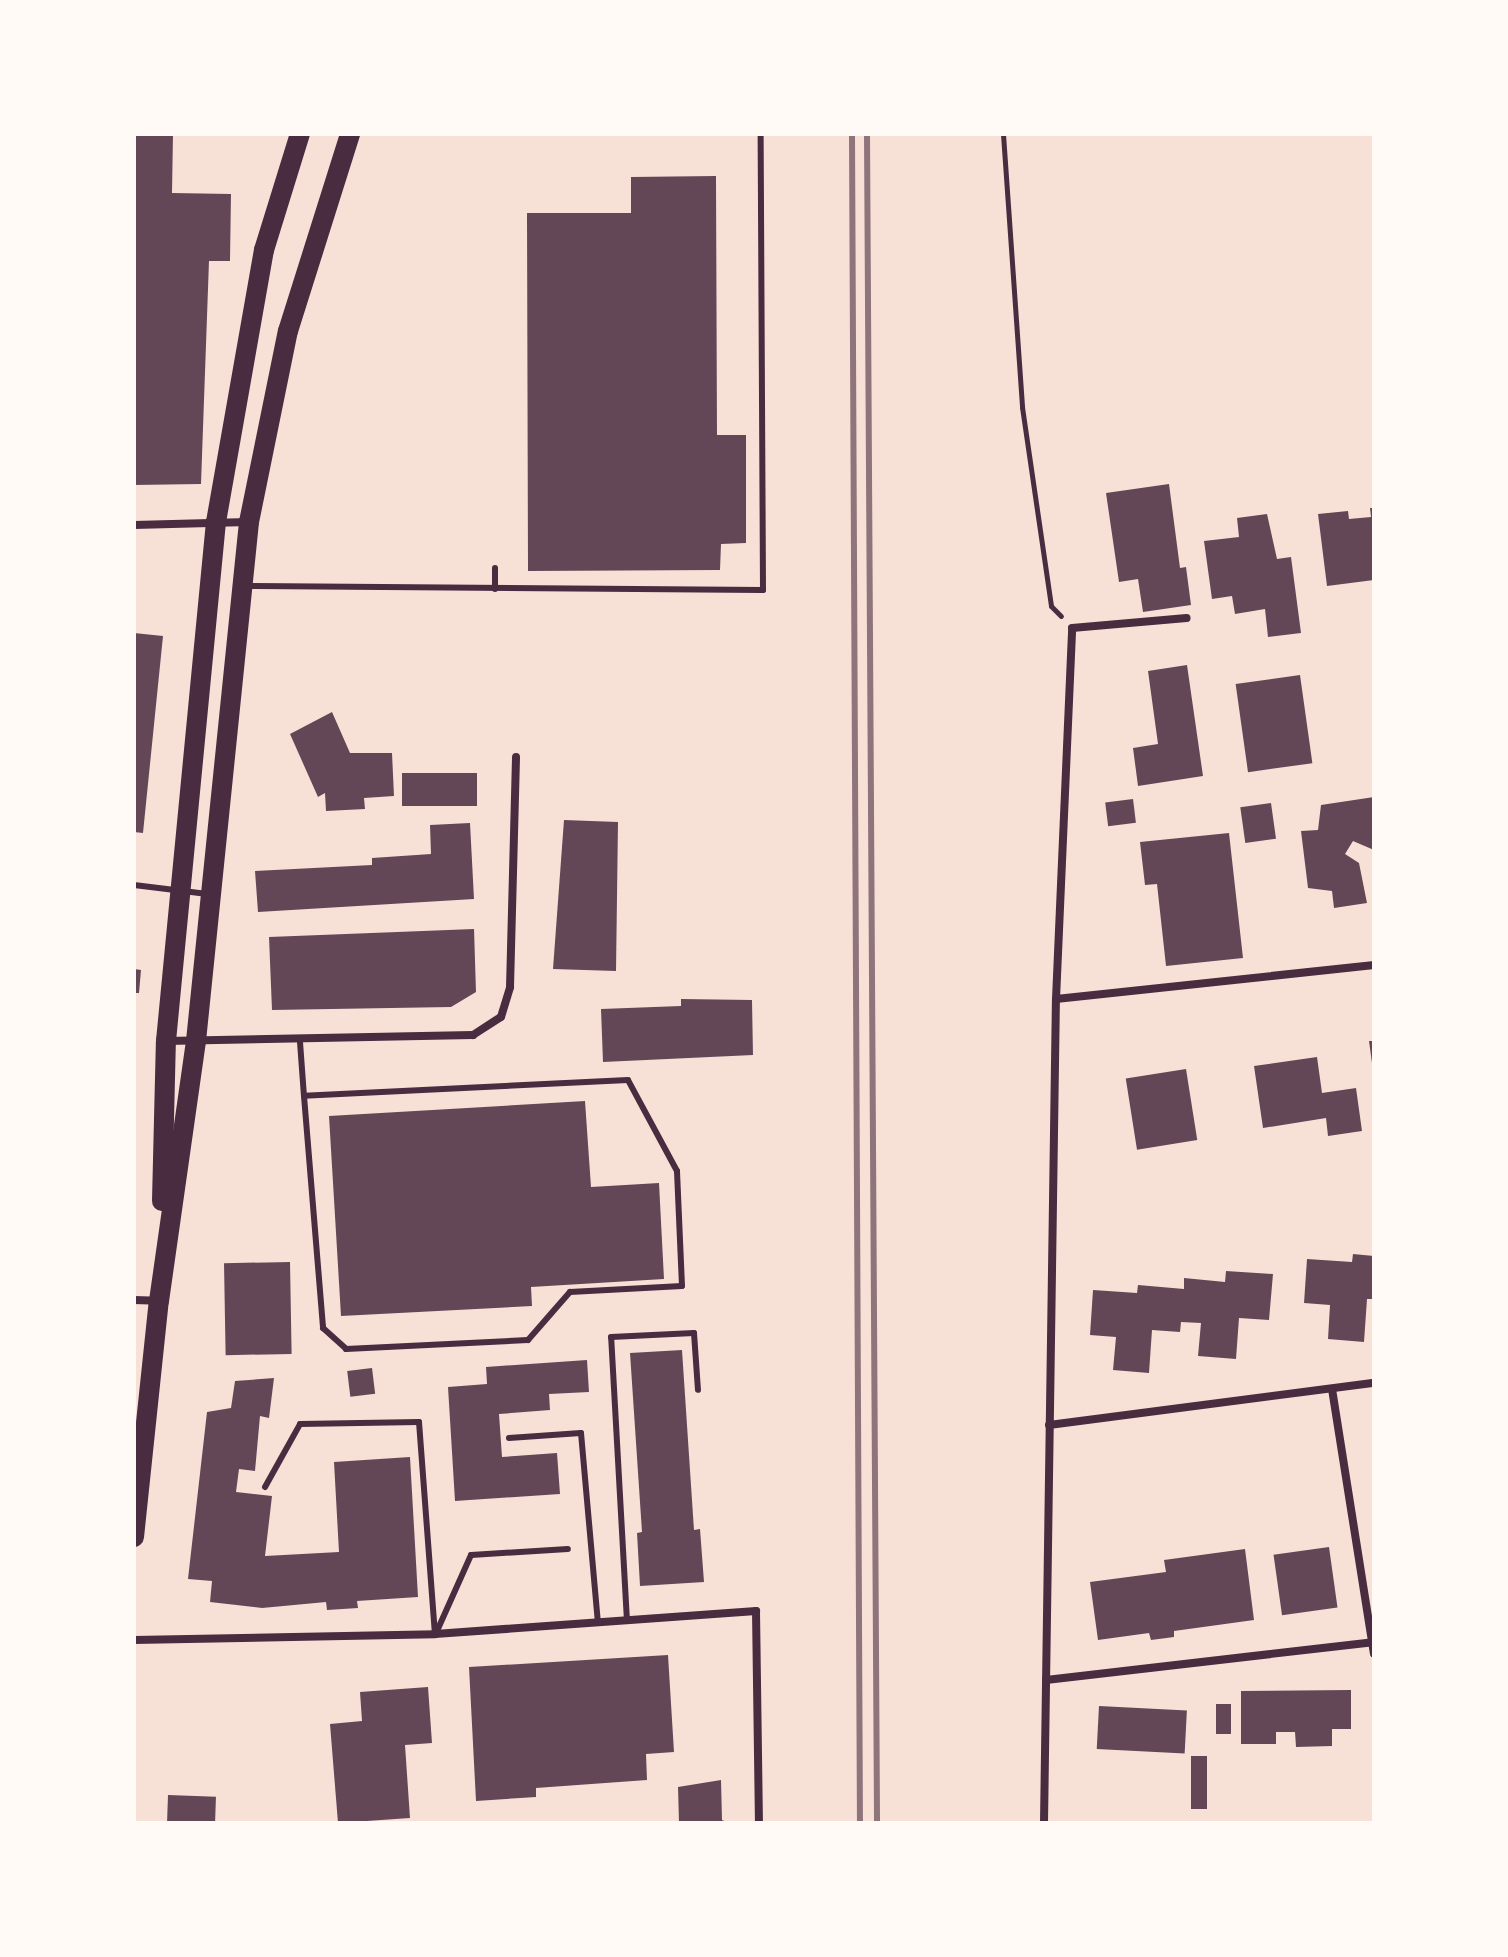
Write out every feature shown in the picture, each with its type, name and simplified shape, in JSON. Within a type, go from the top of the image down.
[{"type":"main road","points":[[159,1301],[166,1041],[216,522],[264,250],[300,134]]},
{"type":"main road","points":[[134,1537],[159,1301],[196,1041],[249,522],[288,331],[350,134]]},
{"type":"street","points":[[134,525],[249,522]]},
{"type":"street","points":[[1044,1823],[1056,999],[1072,628],[1187,618]]},
{"type":"street","points":[[166,1041],[300,1042],[473,1035],[501,1017],[510,987],[516,757]]},
{"type":"street","points":[[1056,999],[1374,965]]},
{"type":"street","points":[[134,1300],[159,1301]]},
{"type":"street","points":[[1049,1425],[1374,1383]]},
{"type":"street","points":[[1332,1389],[1374,1654]]},
{"type":"street","points":[[134,1640],[435,1634],[756,1611],[759,1823]]},
{"type":"street","points":[[1046,1680],[1373,1642]]},
{"type":"lane","points":[[243,586],[763,590],[761,134]]},
{"type":"lane","points":[[495,568],[495,589]]},
{"type":"lane","points":[[134,885],[211,895]]},
{"type":"lane","points":[[300,1042],[304,1096],[323,1328],[346,1349],[528,1340],[570,1292],[682,1286],[677,1171],[628,1080],[304,1096]]},
{"type":"lane","points":[[627,1621],[611,1337],[694,1333],[698,1390]]},
{"type":"lane","points":[[265,1487],[300,1424],[419,1422],[435,1634]]},
{"type":"lane","points":[[509,1438],[581,1433],[598,1622]]},
{"type":"lane","points":[[435,1634],[471,1555],[568,1549]]},
{"type":"path","points":[[1003,134],[1022,407],[1051,606],[1072,628]]},
{"type":"building","points":[[134,134],[173,134],[172,193],[231,194],[230,261],[209,261],[201,484],[134,485]]},
{"type":"building","points":[[716,176],[717,435],[746,435],[746,543],[721,544],[720,570],[528,571],[527,213],[631,213],[631,177]]},
{"type":"building","points":[[1169,484],[1180,568],[1186,567],[1191,605],[1143,612],[1138,579],[1119,582],[1106,493]]},
{"type":"building","points":[[1370,508],[1374,508],[1374,580],[1327,586],[1318,514],[1348,511],[1349,519],[1371,517]]},
{"type":"building","points":[[1267,514],[1277,559],[1291,557],[1301,633],[1268,637],[1265,609],[1235,614],[1232,596],[1212,599],[1204,541],[1239,537],[1237,518]]},
{"type":"building","points":[[134,633],[163,636],[143,833],[134,832]]},
{"type":"building","points":[[1187,665],[1203,776],[1138,786],[1133,748],[1158,744],[1148,671]]},
{"type":"building","points":[[1300,675],[1312,763],[1248,772],[1236,684]]},
{"type":"building","points":[[332,712],[350,753],[392,753],[394,796],[364,798],[365,809],[326,811],[325,793],[318,797],[290,734]]},
{"type":"building","points":[[402,773],[477,773],[477,806],[402,806]]},
{"type":"building","points":[[1374,797],[1374,850],[1353,841],[1345,854],[1359,863],[1367,903],[1334,908],[1332,891],[1308,888],[1301,831],[1318,830],[1321,805]]},
{"type":"building","points":[[1133,799],[1136,823],[1108,826],[1105,802]]},
{"type":"building","points":[[1271,803],[1276,839],[1245,843],[1240,807]]},
{"type":"building","points":[[564,820],[618,822],[616,971],[553,969]]},
{"type":"building","points":[[470,823],[474,899],[258,912],[255,871],[372,865],[372,858],[431,854],[430,825]]},
{"type":"building","points":[[1229,833],[1243,958],[1166,966],[1157,884],[1145,885],[1140,842]]},
{"type":"building","points":[[474,929],[476,992],[451,1007],[272,1010],[269,937]]},
{"type":"building","points":[[134,969],[141,970],[139,993],[134,993]]},
{"type":"building","points":[[681,999],[752,1000],[753,1055],[603,1062],[601,1009],[681,1006]]},
{"type":"building","points":[[1369,1041],[1374,1041],[1374,1063],[1372,1063]]},
{"type":"building","points":[[1317,1057],[1322,1093],[1356,1088],[1362,1131],[1328,1136],[1326,1118],[1263,1128],[1254,1066]]},
{"type":"building","points":[[1186,1069],[1197,1140],[1137,1150],[1126,1079]]},
{"type":"building","points":[[585,1101],[591,1187],[659,1183],[664,1279],[531,1287],[532,1306],[341,1316],[329,1116]]},
{"type":"building","points":[[1353,1254],[1374,1256],[1374,1299],[1367,1299],[1364,1342],[1328,1339],[1330,1305],[1304,1303],[1307,1259],[1352,1262]]},
{"type":"building","points":[[290,1262],[292,1354],[226,1355],[224,1263]]},
{"type":"building","points":[[1226,1271],[1273,1274],[1269,1320],[1239,1318],[1236,1359],[1198,1356],[1201,1323],[1181,1322],[1180,1332],[1152,1330],[1149,1373],[1113,1370],[1116,1337],[1090,1335],[1093,1290],[1137,1293],[1138,1285],[1184,1289],[1184,1278],[1225,1282]]},
{"type":"building","points":[[682,1350],[694,1530],[700,1529],[704,1582],[640,1586],[637,1533],[642,1532],[630,1353]]},
{"type":"building","points":[[587,1360],[589,1392],[549,1394],[550,1410],[499,1414],[502,1457],[557,1453],[560,1494],[455,1501],[448,1387],[487,1384],[486,1367]]},
{"type":"building","points":[[372,1368],[375,1394],[350,1397],[347,1371]]},
{"type":"building","points":[[274,1378],[269,1418],[260,1416],[255,1471],[239,1469],[236,1492],[272,1496],[265,1556],[339,1552],[334,1462],[410,1457],[418,1597],[357,1601],[358,1608],[327,1610],[326,1602],[262,1608],[210,1602],[212,1581],[188,1579],[207,1412],[231,1408],[235,1381]]},
{"type":"building","points":[[1329,1547],[1337,1607],[1282,1615],[1274,1555]]},
{"type":"building","points":[[1245,1549],[1254,1620],[1174,1631],[1174,1637],[1151,1640],[1149,1633],[1098,1640],[1090,1582],[1166,1572],[1164,1560]]},
{"type":"building","points":[[668,1655],[674,1752],[646,1754],[647,1780],[536,1788],[536,1797],[476,1801],[469,1667]]},
{"type":"building","points":[[428,1687],[432,1743],[405,1745],[410,1818],[338,1823],[330,1724],[362,1721],[360,1692]]},
{"type":"building","points":[[1351,1690],[1351,1729],[1332,1729],[1332,1746],[1296,1747],[1295,1732],[1276,1732],[1276,1744],[1241,1744],[1241,1691]]},
{"type":"building","points":[[1216,1704],[1231,1704],[1231,1734],[1216,1734]]},
{"type":"building","points":[[1099,1706],[1187,1711],[1185,1754],[1097,1749]]},
{"type":"building","points":[[1191,1756],[1207,1756],[1207,1809],[1191,1809]]},
{"type":"building","points":[[721,1780],[722,1820],[729,1823],[679,1823],[678,1787]]},
{"type":"building","points":[[168,1795],[216,1797],[215,1823],[167,1823]]},
{"type":"railway","points":[[852,134],[860,1823]]},
{"type":"railway","points":[[867,134],[877,1823]]}]
